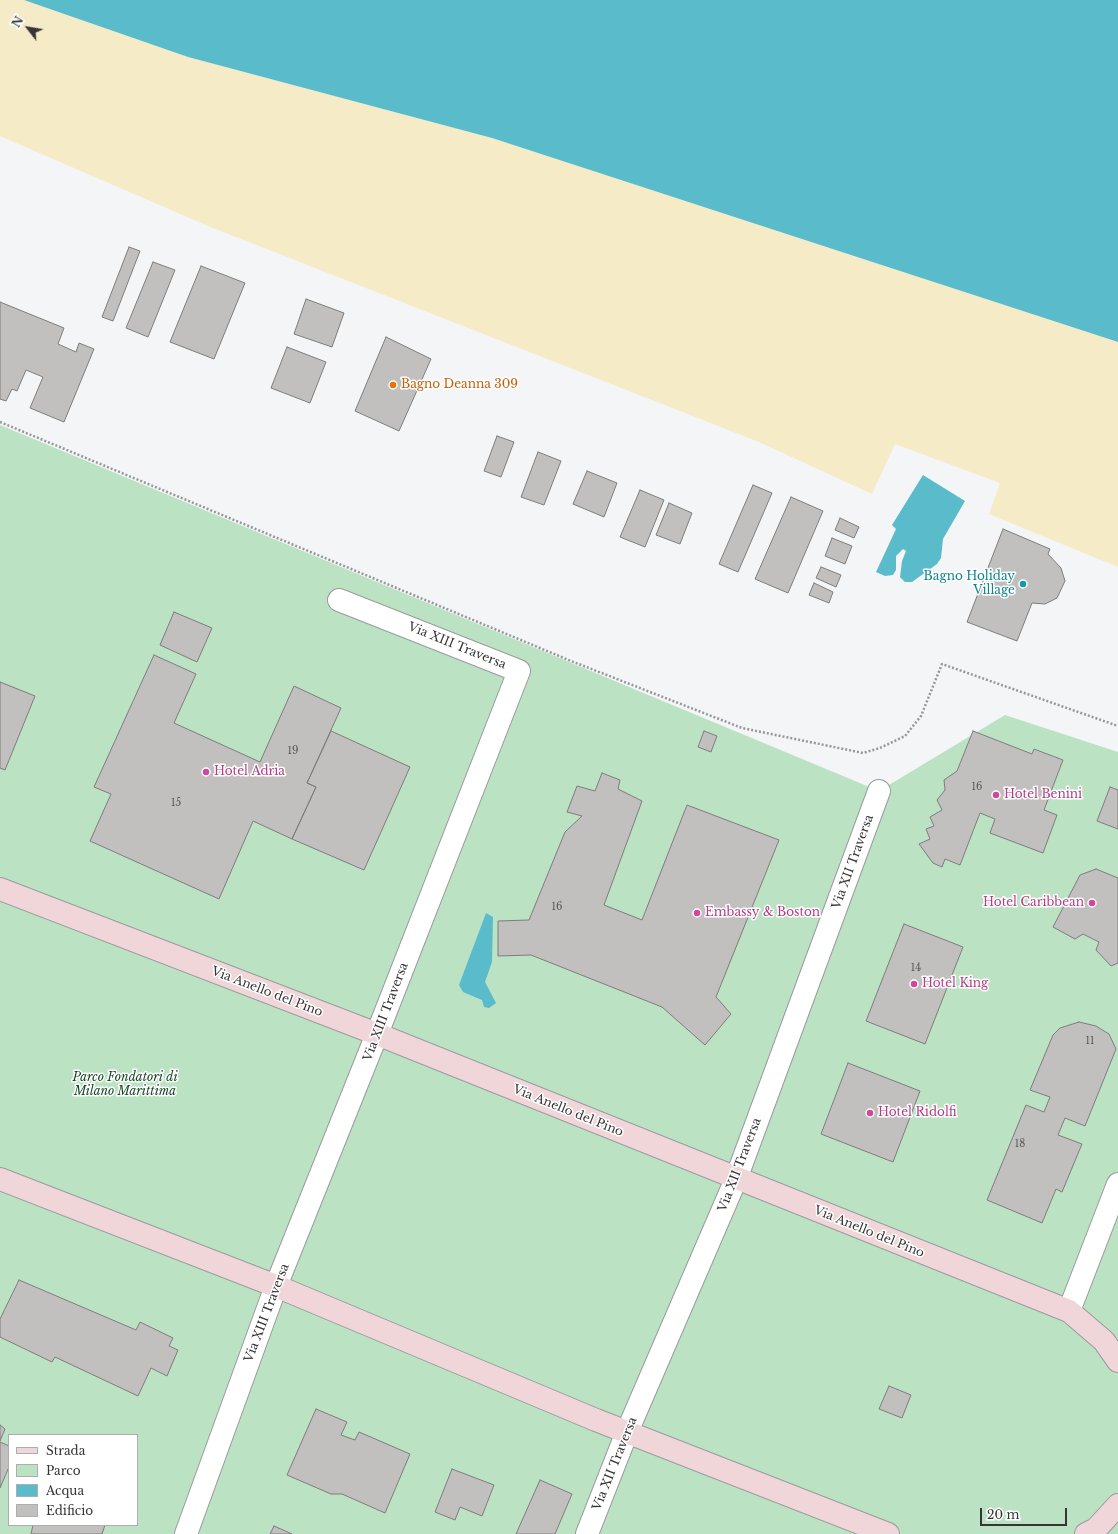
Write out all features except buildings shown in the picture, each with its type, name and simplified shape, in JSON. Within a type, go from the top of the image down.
[{"type":"street","name":"Via XIII Traversa","points":[[186,1534],[276,1286],[377,1034],[519,671],[339,600]]},
{"type":"street","name":"Via XII Traversa","points":[[587,1534],[627,1432],[736,1179],[879,791]]},
{"type":"street","name":"Via Anello del Pino","points":[[0,889],[377,1034],[1068,1311],[1104,1340],[1118,1361]]},
{"type":"street","points":[[0,1178],[276,1286],[627,1432],[888,1534]]},
{"type":"street","points":[[1068,1311],[1118,1184]]},
{"type":"street","points":[[1086,1534],[1096,1529],[1118,1504]]},
{"type":"path","points":[[0,422],[571,662],[742,728],[863,753],[880,748],[905,736],[921,716],[942,664],[1118,726]]},
{"type":"green space","name":"Parco Fondatori di Milano Marittima","points":[[0,425],[879,791],[1005,715],[1118,752],[1118,1534],[0,1534]]},
{"type":"sand","points":[[0,0],[24,0],[188,57],[492,138],[1118,342],[1118,567],[989,514],[1000,483],[895,444],[872,494],[759,442],[208,226],[0,136]]},
{"type":"water","points":[[24,0],[1118,0],[1118,342],[492,138],[188,57]]},
{"type":"water","points":[[923,475],[965,501],[943,539],[941,558],[937,564],[912,582],[905,582],[900,577],[902,561],[906,551],[903,549],[896,556],[896,570],[893,575],[885,576],[876,572],[896,529],[892,525]]},
{"type":"water","points":[[486,913],[493,917],[492,962],[485,982],[496,1003],[489,1008],[484,1007],[482,1000],[463,992],[459,985]]},
{"type":"place","name":"Bagno Deanna 309","points":[[393,385]]},
{"type":"place","name":"Bagno Holiday Village","points":[[1023,584]]},
{"type":"place","name":"Hotel Adria","points":[[206,772]]},
{"type":"place","name":"Hotel Benini","points":[[996,795]]},
{"type":"place","name":"Hotel Caribbean","points":[[1092,903]]},
{"type":"place","name":"Embassy & Boston","points":[[697,913]]},
{"type":"place","name":"Hotel King","points":[[914,984]]},
{"type":"place","name":"Hotel Ridolfi","points":[[870,1113]]}]
